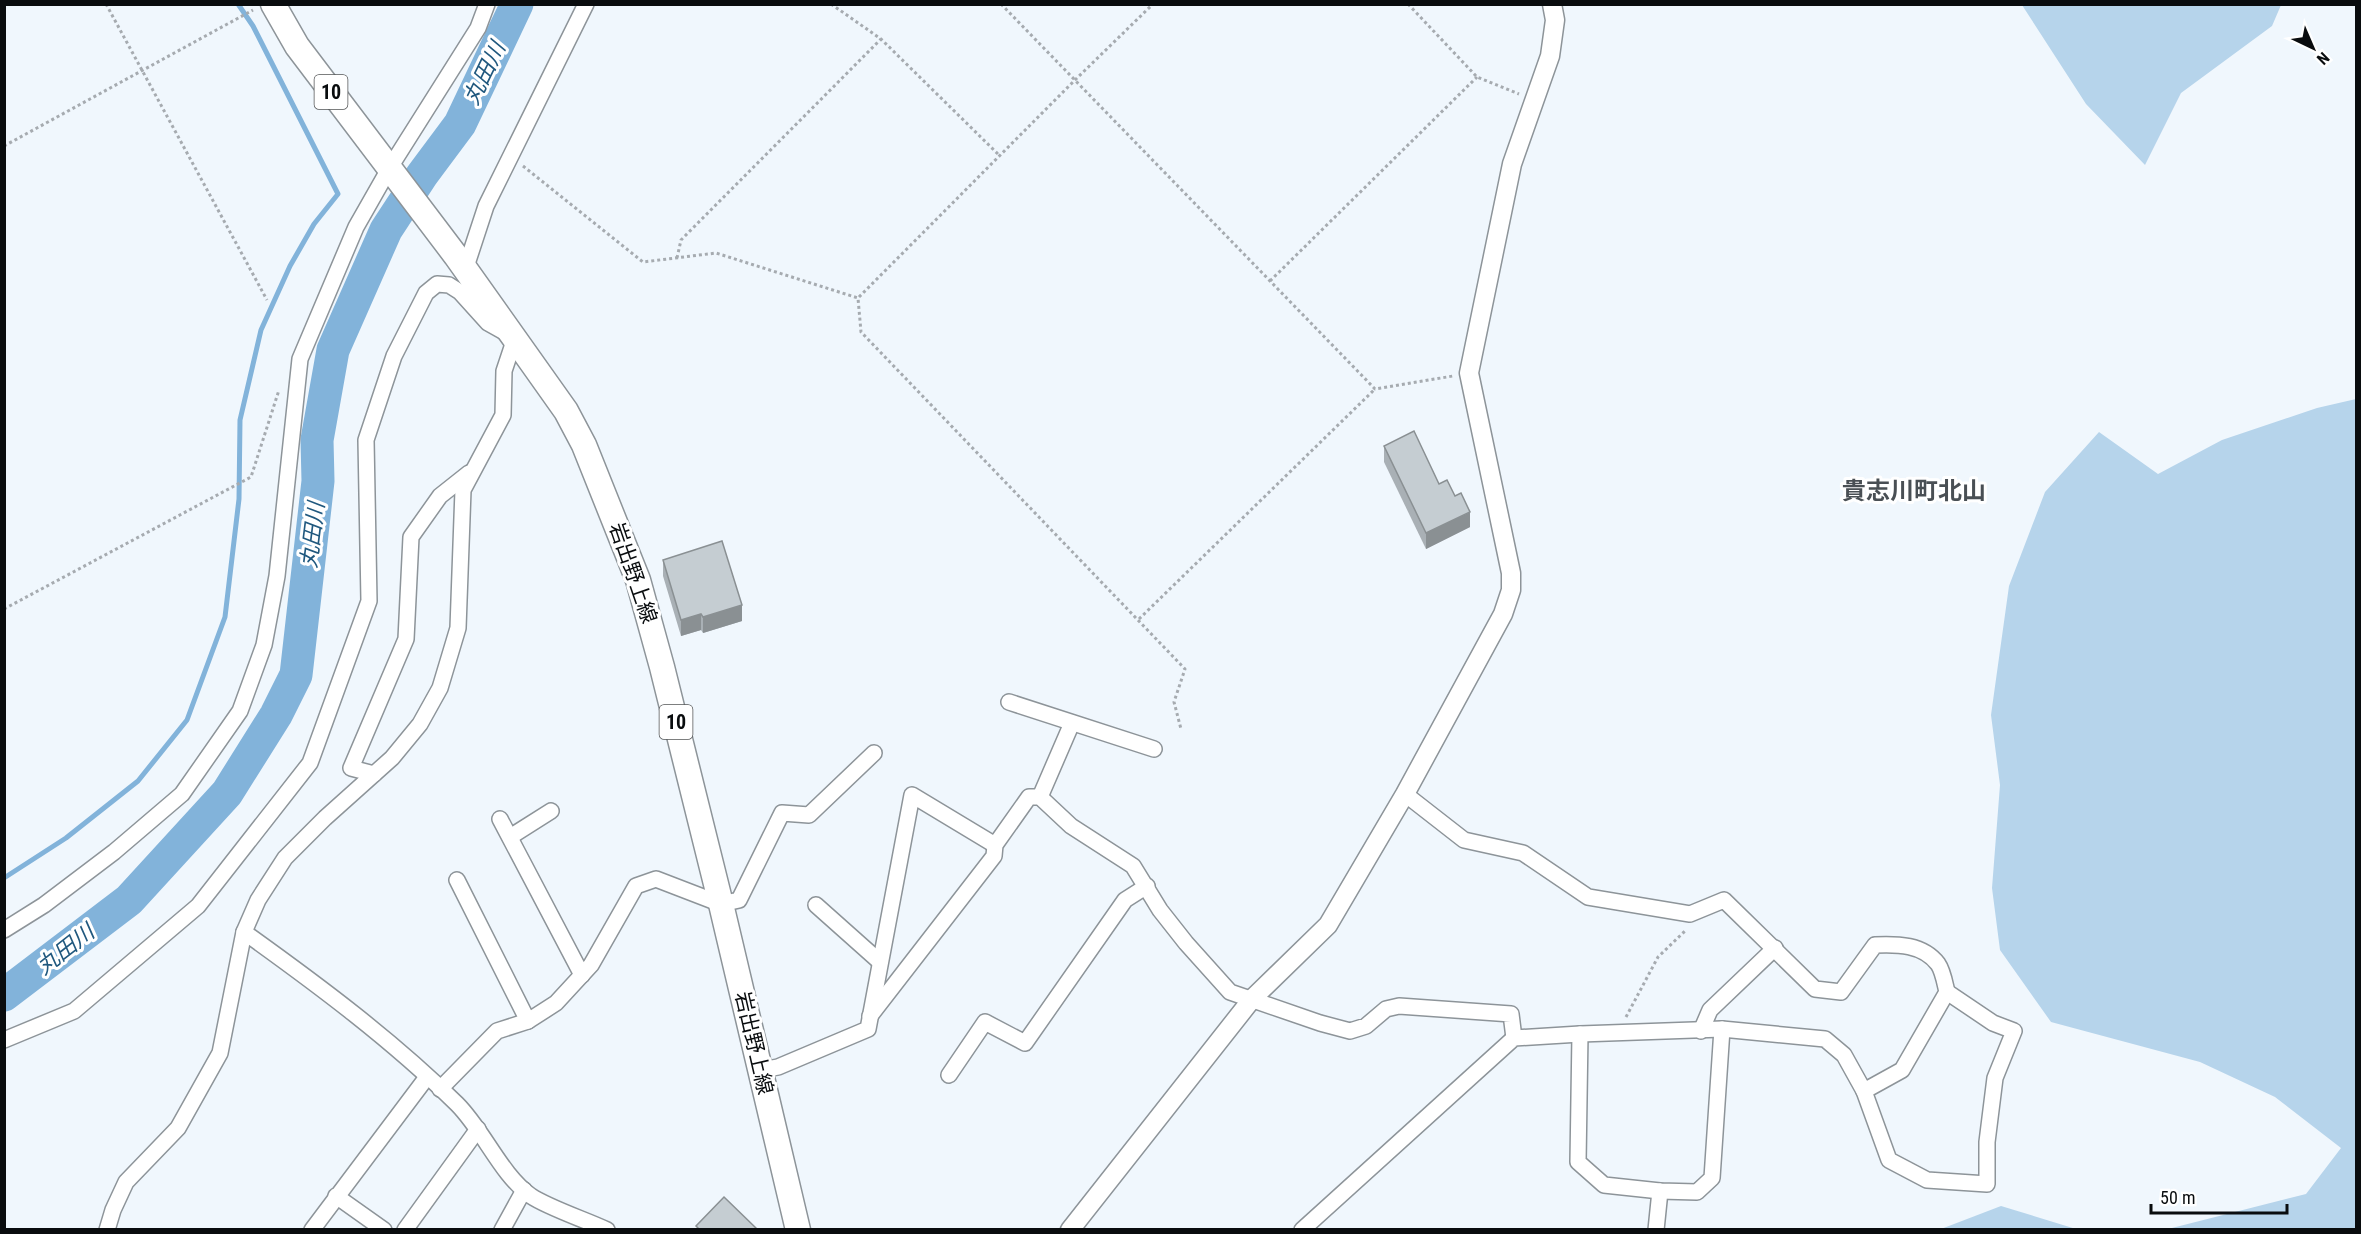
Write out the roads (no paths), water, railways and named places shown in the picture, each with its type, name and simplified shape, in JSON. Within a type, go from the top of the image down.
[{"type":"main road","name":"岩出野上線","points":[[273,4],[297,46],[460,263],[566,411],[584,445],[638,580],[663,667],[798,1230]]},
{"type":"street","points":[[4,930],[44,905],[114,852],[182,794],[240,711],[264,645],[277,576],[300,359],[356,227],[392,173],[478,28],[488,4]]},
{"type":"street","points":[[460,263],[586,4]]},
{"type":"street","points":[[1076,1227],[1252,999],[1328,925],[1405,794],[1503,614],[1511,590],[1511,573],[1469,373],[1512,164],[1550,56],[1555,20],[1552,4]]},
{"type":"street","points":[[4,1040],[74,1011],[198,906],[310,763],[369,600],[366,440],[394,356],[426,292],[437,284],[449,285],[460,292],[488,323],[514,338],[504,370],[503,415],[463,490],[458,628],[440,688],[420,724],[392,758],[285,858],[258,900],[244,932],[220,1053],[178,1128],[126,1182],[107,1230]]},
{"type":"street","points":[[374,774],[351,768],[406,639],[411,537],[440,496],[474,469]]},
{"type":"street","points":[[1009,702],[1154,749]]},
{"type":"street","points":[[1040,797],[1072,723]]},
{"type":"street","points":[[440,1089],[496,1031],[528,1021],[556,1003],[591,965],[636,886],[656,879],[721,904],[739,900],[782,813],[809,815],[874,753]]},
{"type":"street","points":[[1302,1230],[1514,1038],[1722,1029],[1825,1039],[1844,1055],[1864,1091],[1889,1160],[1927,1180],[1987,1184],[1987,1142],[1995,1078],[2014,1031],[1993,1023],[1947,992],[1939,964],[1924,952],[1902,943],[1875,945],[1841,992],[1815,989],[1724,900],[1690,914],[1588,897],[1523,853],[1464,840],[1405,794]]},
{"type":"street","points":[[761,1070],[778,1067],[868,1029],[912,795],[995,845]]},
{"type":"street","points":[[870,1016],[994,856],[995,845],[1029,797],[1040,797],[1071,826],[1133,866],[1160,910],[1230,992],[1350,1031],[1366,1026],[1386,1009],[1399,1006],[1511,1014],[1514,1038]]},
{"type":"street","points":[[510,837],[551,811]]},
{"type":"street","points":[[500,819],[582,975]]},
{"type":"street","points":[[457,880],[528,1021]]},
{"type":"street","points":[[949,1075],[984,1022],[1025,1043],[1125,900],[1147,886]]},
{"type":"street","points":[[816,905],[880,962]]},
{"type":"street","points":[[244,932],[335,998],[458,1105],[478,1128],[513,1179],[532,1197],[607,1230]]},
{"type":"street","points":[[1701,1031],[1710,1010],[1775,948]]},
{"type":"street","points":[[1864,1091],[1902,1070],[1947,992]]},
{"type":"street","points":[[1580,1034],[1578,1162],[1604,1185],[1697,1192],[1712,1178],[1722,1029]]},
{"type":"street","points":[[312,1230],[427,1077]]},
{"type":"street","points":[[405,1230],[478,1128]]},
{"type":"street","points":[[502,1230],[524,1190]]},
{"type":"street","points":[[1656,1230],[1660,1191]]},
{"type":"street","points":[[336,1196],[384,1230]]},
{"type":"waterway","points":[[4,878],[66,838],[138,781],[187,720],[225,617],[239,499],[240,420],[261,330],[290,266],[314,224],[338,194],[253,26],[238,4]]},
{"type":"waterway","name":"丸田川","points":[[4,995],[129,900],[227,793],[276,715],[296,675],[318,481],[317,440],[333,350],[386,230],[422,175],[460,124],[517,4]]},
{"type":"district","name":"貴志川町北山","points":[[1914,491]]}]
